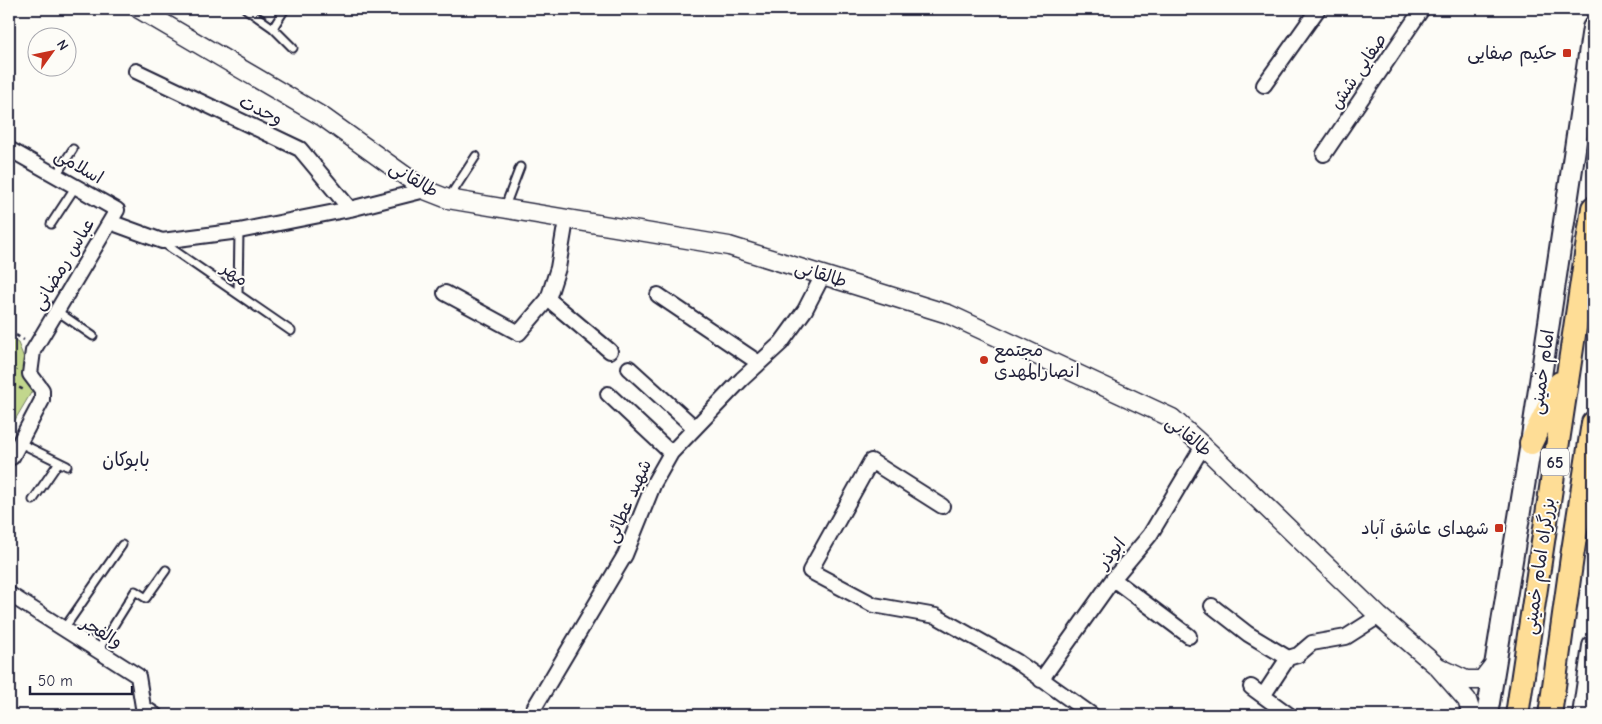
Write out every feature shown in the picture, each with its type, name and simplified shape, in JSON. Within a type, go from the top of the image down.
[{"type":"highway","name":"بزرگراه امام خمینی","points":[[1517,715],[1593,208]]},
{"type":"highway","points":[[1532,443],[1570,362]]},
{"type":"highway","name":"بزرگراه امام خمینی","points":[[1550,715],[1593,423]]},
{"type":"main road","name":"امام خمینی","points":[[1487,715],[1532,443],[1593,28]]},
{"type":"main road","points":[[1583,715],[1593,646]]},
{"type":"street","name":"طالقانی","points":[[138,9],[323,118],[425,190],[448,199],[729,246],[948,314],[1172,418],[1379,616],[1438,667]]},
{"type":"street","points":[[1264,85],[1318,9]]},
{"type":"street","name":"صفایی شش","points":[[1324,154],[1422,9]]},
{"type":"street","name":"وحدت","points":[[136,71],[300,149],[350,209]]},
{"type":"street","name":"اسلامی","points":[[9,151],[117,210],[110,222]]},
{"type":"street","points":[[110,222],[162,241],[239,231],[350,209],[425,190]]},
{"type":"street","points":[[445,294],[519,333],[548,299],[558,268],[566,220]]},
{"type":"street","name":"عباس رمضانی","points":[[9,458],[12,457],[42,400],[42,390],[30,374],[36,347],[110,222]]},
{"type":"street","name":"شهید عطائی","points":[[530,715],[625,555],[654,483],[671,453],[781,342],[805,310],[823,275]]},
{"type":"street","points":[[658,295],[759,363]]},
{"type":"street","points":[[548,299],[610,351]]},
{"type":"street","points":[[629,368],[695,428]]},
{"type":"street","points":[[608,394],[671,453]]},
{"type":"street","name":"ابوذر","points":[[1041,680],[1113,579],[1150,536],[1203,446]]},
{"type":"street","points":[[942,506],[870,461],[810,571],[874,605],[936,616],[1016,661],[1092,715]]},
{"type":"street","points":[[1113,579],[1189,636]]},
{"type":"street","name":"والفجر","points":[[9,594],[62,630],[138,676],[143,707],[155,715]]},
{"type":"street","points":[[1212,606],[1248,634],[1288,658]]},
{"type":"street","points":[[1263,696],[1288,658],[1298,655],[1312,643],[1346,637],[1379,616]]},
{"type":"street","points":[[1438,667],[1466,680],[1482,680],[1496,661]]},
{"type":"street","points":[[1438,667],[1467,700],[1472,715]]},
{"type":"street","points":[[1251,687],[1289,715]]},
{"type":"lane","points":[[246,9],[273,28],[293,48]]},
{"type":"lane","points":[[273,28],[285,9]]},
{"type":"lane","points":[[56,175],[73,149]]},
{"type":"lane","points":[[448,199],[476,156]]},
{"type":"lane","points":[[504,209],[520,167]]},
{"type":"lane","points":[[51,224],[76,186]]},
{"type":"lane","points":[[238,294],[239,231]]},
{"type":"lane","name":"مهر","points":[[162,241],[291,331]]},
{"type":"lane","points":[[57,311],[93,336]]},
{"type":"lane","points":[[20,442],[67,466]]},
{"type":"lane","points":[[33,500],[59,462]]},
{"type":"lane","points":[[62,630],[122,545]]},
{"type":"lane","points":[[97,652],[135,591],[146,598],[166,570]]},
{"type":"path","points":[[9,331],[36,347]]},
{"type":"path","points":[[9,375],[15,379],[9,388]]},
{"type":"green space","points":[[9,337],[18,343],[35,386],[9,430]]},
{"type":"place","name":"حکیم صفایی","points":[[1567,53]]},
{"type":"place","name":"مجتمع انصارالمهدی","points":[[984,360]]},
{"type":"place","name":"شهدای عاشق آباد","points":[[1499,528]]},
{"type":"district","name":"بابوکان","points":[[126,459]]}]
